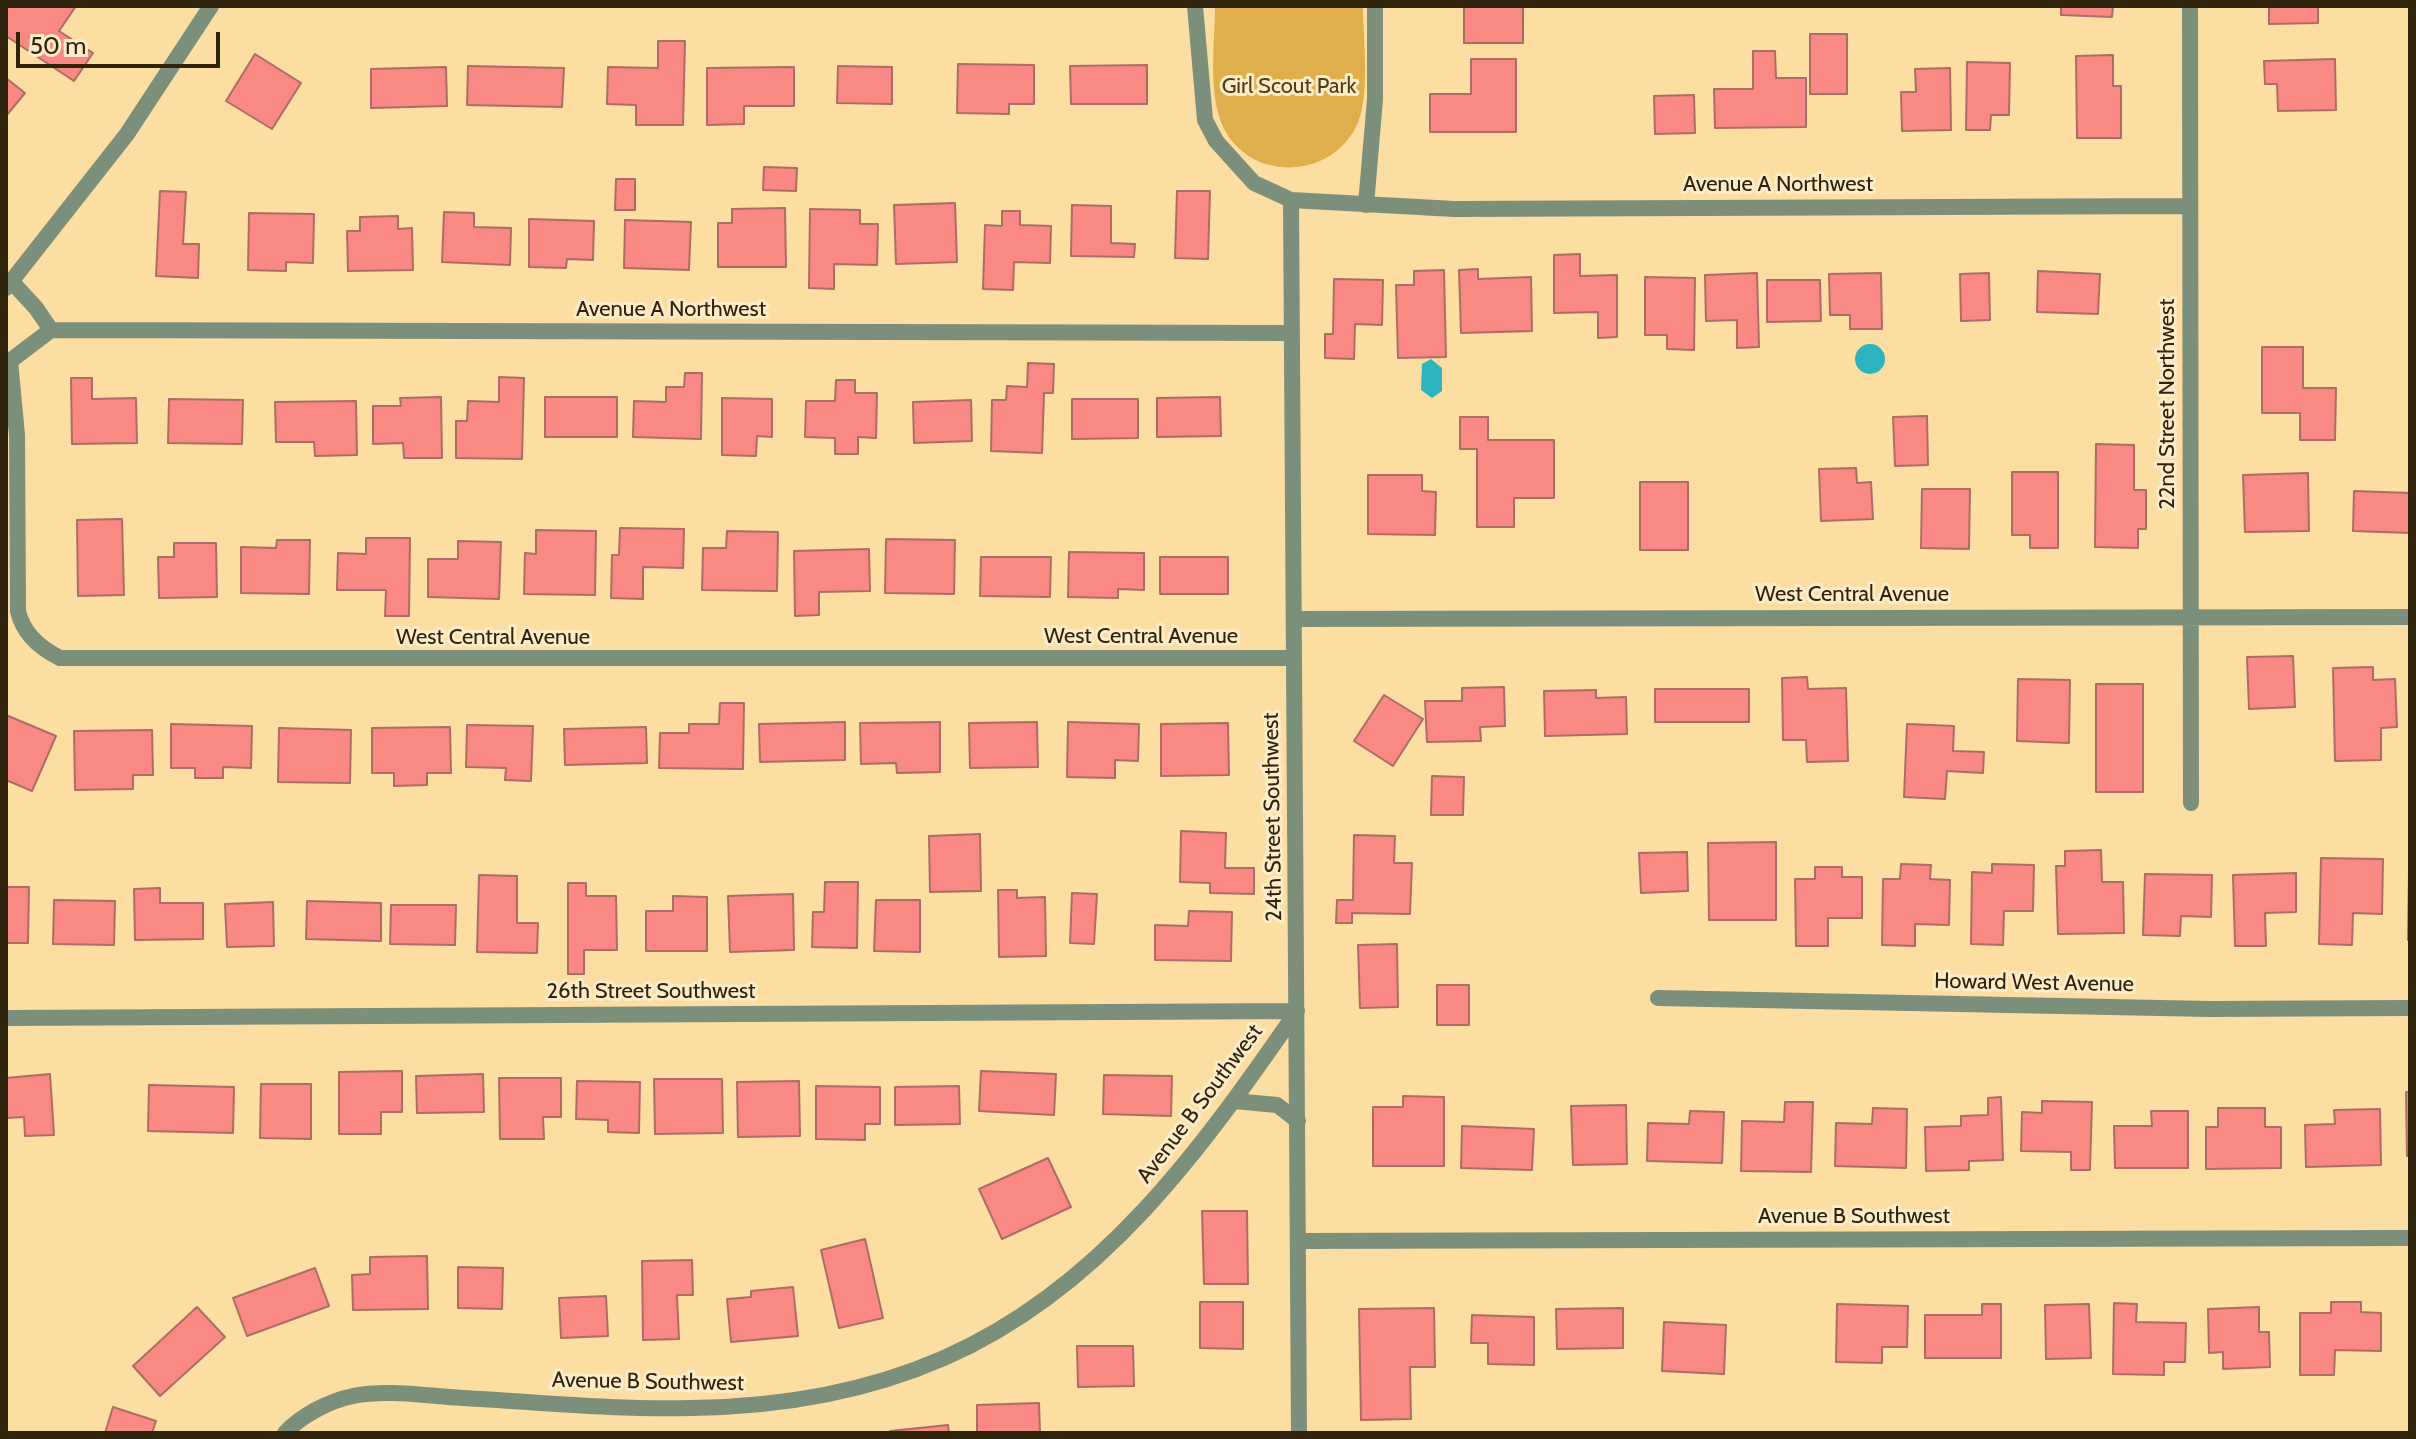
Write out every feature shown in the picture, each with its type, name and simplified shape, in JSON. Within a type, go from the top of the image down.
[{"type":"street","points":[[51,330],[36,308],[9,285],[127,134],[211,6]]},
{"type":"street","points":[[1195,6],[1205,120],[1216,141],[1254,183],[1291,200]]},
{"type":"street","points":[[1366,205],[1375,99],[1375,6]]},
{"type":"street","name":"22nd Street Northwest","points":[[2190,6],[2191,803]]},
{"type":"street","name":"Avenue A Northwest","points":[[1291,200],[1454,209],[2190,206]]},
{"type":"street","name":"24th Street Southwest","points":[[1291,200],[1299,1433]]},
{"type":"street","name":"Avenue A Northwest","points":[[51,330],[1292,333]]},
{"type":"street","name":"West Central Avenue","points":[[51,330],[8,361],[17,435],[18,611],[20,621],[39,648],[60,658],[1293,658]]},
{"type":"street","name":"West Central Avenue","points":[[1294,619],[2410,617]]},
{"type":"street","name":"Howard West Avenue","points":[[1658,998],[2210,1009],[2410,1008]]},
{"type":"street","name":"26th Street Southwest","points":[[6,1018],[1297,1011]]},
{"type":"street","name":"Avenue B Southwest","points":[[285,1433],[326,1406],[354,1396],[396,1394],[691,1408],[798,1400],[882,1381],[946,1357],[1030,1310],[1069,1282],[1139,1218],[1234,1101],[1297,1011]]},
{"type":"street","points":[[1234,1101],[1277,1105],[1298,1121]]},
{"type":"street","name":"Avenue B Southwest","points":[[1299,1241],[2410,1238]]},
{"type":"green space","name":"Girl Scout Park","points":[[1215,6],[1363,6],[1365,68],[1361,115],[1342,146],[1325,159],[1304,166],[1283,167],[1263,163],[1244,153],[1229,137],[1219,116],[1214,90]]},
{"type":"water","points":[[1870,344],[1881,348],[1885,359],[1881,370],[1870,374],[1859,370],[1855,359],[1859,348]]},
{"type":"water","points":[[1431,359],[1442,368],[1442,391],[1432,398],[1421,390],[1422,364]]},
{"type":"building","points":[[6,6],[76,6],[59,31],[93,53],[74,81],[6,36]]},
{"type":"building","points":[[2061,6],[2113,6],[2112,17],[2061,15]]},
{"type":"building","points":[[2269,6],[2318,6],[2318,23],[2269,24]]},
{"type":"building","points":[[1464,7],[1523,7],[1523,43],[1464,43]]},
{"type":"building","points":[[1810,34],[1847,34],[1847,94],[1810,94]]},
{"type":"building","points":[[658,41],[685,41],[683,125],[636,125],[636,105],[607,104],[608,67],[658,68]]},
{"type":"building","points":[[1753,51],[1775,51],[1776,78],[1806,78],[1806,127],[1715,128],[1714,89],[1753,89]]},
{"type":"building","points":[[255,54],[301,83],[272,129],[226,101]]},
{"type":"building","points":[[2113,55],[2113,86],[2121,86],[2121,138],[2077,138],[2076,56]]},
{"type":"building","points":[[1471,59],[1516,59],[1516,132],[1430,132],[1430,94],[1471,94]]},
{"type":"building","points":[[2335,59],[2336,110],[2278,111],[2277,84],[2265,84],[2264,61]]},
{"type":"building","points":[[1967,62],[2010,63],[2009,115],[1991,115],[1990,130],[1966,130]]},
{"type":"building","points":[[958,64],[1034,65],[1034,104],[1009,104],[1009,114],[957,113]]},
{"type":"building","points":[[1147,65],[1147,104],[1071,104],[1070,66]]},
{"type":"building","points":[[468,66],[564,68],[562,107],[467,105]]},
{"type":"building","points":[[838,66],[892,67],[892,104],[837,103]]},
{"type":"building","points":[[446,67],[447,106],[371,108],[371,69]]},
{"type":"building","points":[[794,67],[794,106],[744,106],[744,124],[707,125],[707,68]]},
{"type":"building","points":[[1950,68],[1951,130],[1902,131],[1901,92],[1916,92],[1915,69]]},
{"type":"building","points":[[6,78],[25,93],[6,116]]},
{"type":"building","points":[[1694,95],[1695,133],[1655,134],[1654,96]]},
{"type":"building","points":[[764,167],[797,168],[796,191],[763,190]]},
{"type":"building","points":[[616,179],[635,179],[635,210],[615,210]]},
{"type":"building","points":[[160,191],[186,192],[183,244],[199,244],[198,278],[156,276]]},
{"type":"building","points":[[1177,191],[1210,191],[1208,259],[1175,258]]},
{"type":"building","points":[[955,203],[957,262],[896,264],[894,205]]},
{"type":"building","points":[[1072,205],[1111,206],[1111,243],[1135,244],[1134,257],[1071,256]]},
{"type":"building","points":[[785,208],[786,267],[718,267],[718,223],[732,223],[732,209]]},
{"type":"building","points":[[810,209],[860,210],[860,224],[878,224],[877,265],[834,264],[834,289],[809,288]]},
{"type":"building","points":[[1002,211],[1020,211],[1020,225],[1051,226],[1050,263],[1014,262],[1013,290],[983,289],[985,225],[1002,226]]},
{"type":"building","points":[[444,212],[474,213],[474,227],[511,228],[510,265],[442,262]]},
{"type":"building","points":[[249,213],[314,214],[313,263],[286,262],[286,271],[248,270]]},
{"type":"building","points":[[398,216],[398,229],[412,228],[413,270],[348,271],[347,231],[360,231],[360,217]]},
{"type":"building","points":[[529,219],[594,221],[593,260],[567,259],[566,268],[529,267]]},
{"type":"building","points":[[625,220],[691,222],[689,270],[624,268]]},
{"type":"building","points":[[1580,254],[1580,276],[1617,275],[1617,337],[1598,338],[1598,312],[1554,313],[1554,255]]},
{"type":"building","points":[[1478,269],[1478,279],[1531,277],[1532,331],[1461,333],[1459,270]]},
{"type":"building","points":[[1444,270],[1446,357],[1398,358],[1396,285],[1414,285],[1414,271]]},
{"type":"building","points":[[2038,271],[2100,274],[2098,314],[2037,312]]},
{"type":"building","points":[[1757,273],[1759,347],[1737,348],[1737,320],[1706,321],[1705,275]]},
{"type":"building","points":[[1881,273],[1882,329],[1850,329],[1850,315],[1830,315],[1829,274]]},
{"type":"building","points":[[1989,273],[1990,320],[1961,321],[1960,274]]},
{"type":"building","points":[[1645,277],[1695,278],[1694,350],[1667,349],[1667,335],[1645,335]]},
{"type":"building","points":[[1334,279],[1383,280],[1382,325],[1355,324],[1354,359],[1325,358],[1325,334],[1333,334]]},
{"type":"building","points":[[1767,280],[1820,280],[1821,321],[1767,322]]},
{"type":"building","points":[[2262,347],[2303,347],[2303,388],[2336,388],[2335,440],[2300,440],[2300,413],[2262,413]]},
{"type":"building","points":[[1028,363],[1054,364],[1053,393],[1044,393],[1042,453],[991,451],[992,400],[1006,400],[1007,386],[1027,387]]},
{"type":"building","points":[[685,373],[702,373],[701,439],[633,437],[634,401],[666,402],[666,387],[684,387]]},
{"type":"building","points":[[499,377],[524,378],[522,459],[456,458],[456,421],[467,421],[468,401],[499,402]]},
{"type":"building","points":[[71,378],[92,378],[92,399],[136,398],[137,443],[72,444]]},
{"type":"building","points":[[836,380],[855,380],[855,393],[877,393],[876,438],[858,437],[858,454],[835,454],[835,438],[805,437],[806,401],[835,401]]},
{"type":"building","points":[[441,397],[442,458],[404,458],[403,443],[373,444],[373,406],[401,406],[400,398]]},
{"type":"building","points":[[545,397],[617,397],[617,437],[545,437]]},
{"type":"building","points":[[1220,397],[1221,436],[1157,437],[1157,398]]},
{"type":"building","points":[[722,398],[772,399],[772,437],[757,436],[756,456],[722,455]]},
{"type":"building","points":[[169,399],[243,400],[242,444],[168,443]]},
{"type":"building","points":[[1072,399],[1138,399],[1138,438],[1072,439]]},
{"type":"building","points":[[971,400],[972,441],[914,443],[913,402]]},
{"type":"building","points":[[356,401],[357,455],[315,456],[314,442],[276,442],[275,402]]},
{"type":"building","points":[[1927,416],[1928,465],[1895,466],[1893,417]]},
{"type":"building","points":[[1460,417],[1488,417],[1488,440],[1554,440],[1554,498],[1514,498],[1514,527],[1477,527],[1477,449],[1460,449]]},
{"type":"building","points":[[2096,444],[2134,445],[2134,490],[2146,490],[2146,529],[2138,529],[2138,548],[2095,547]]},
{"type":"building","points":[[1856,468],[1857,483],[1871,482],[1873,519],[1821,521],[1819,469]]},
{"type":"building","points":[[2012,472],[2058,472],[2058,548],[2030,548],[2030,535],[2012,535]]},
{"type":"building","points":[[2308,473],[2309,531],[2245,532],[2243,475]]},
{"type":"building","points":[[1368,475],[1422,475],[1422,491],[1436,492],[1435,535],[1368,534]]},
{"type":"building","points":[[1640,482],[1688,482],[1688,550],[1640,550]]},
{"type":"building","points":[[1922,489],[1970,489],[1969,549],[1921,548]]},
{"type":"building","points":[[2354,491],[2410,493],[2410,533],[2353,531]]},
{"type":"building","points":[[122,519],[124,595],[78,596],[77,520]]},
{"type":"building","points":[[620,528],[684,529],[683,568],[643,567],[643,599],[611,598],[612,555],[619,555]]},
{"type":"building","points":[[536,530],[596,531],[595,595],[524,594],[525,553],[536,554]]},
{"type":"building","points":[[727,531],[778,532],[777,591],[702,590],[703,548],[726,548]]},
{"type":"building","points":[[366,538],[410,538],[409,616],[385,616],[386,590],[337,590],[338,553],[366,554]]},
{"type":"building","points":[[886,539],[955,540],[954,594],[885,593]]},
{"type":"building","points":[[277,540],[310,540],[309,594],[241,593],[241,547],[276,548]]},
{"type":"building","points":[[458,541],[501,542],[499,599],[428,597],[428,559],[458,559]]},
{"type":"building","points":[[174,543],[216,543],[217,597],[159,598],[158,557],[174,557]]},
{"type":"building","points":[[869,549],[870,591],[819,592],[819,615],[795,616],[794,551]]},
{"type":"building","points":[[1069,552],[1144,553],[1144,590],[1118,589],[1118,598],[1068,597]]},
{"type":"building","points":[[981,557],[1051,557],[1050,597],[980,596]]},
{"type":"building","points":[[1160,557],[1228,557],[1228,594],[1160,594]]},
{"type":"building","points":[[2293,656],[2295,707],[2249,709],[2247,657]]},
{"type":"building","points":[[2373,667],[2373,680],[2395,679],[2397,727],[2381,728],[2381,760],[2335,761],[2333,668]]},
{"type":"building","points":[[1807,677],[1808,689],[1846,688],[1848,761],[1807,762],[1806,740],[1783,740],[1782,678]]},
{"type":"building","points":[[2018,679],[2070,680],[2069,743],[2017,741]]},
{"type":"building","points":[[2096,684],[2143,684],[2143,792],[2096,792]]},
{"type":"building","points":[[1504,687],[1505,726],[1480,727],[1481,741],[1427,742],[1425,701],[1462,701],[1462,688]]},
{"type":"building","points":[[1655,689],[1749,689],[1749,722],[1655,722]]},
{"type":"building","points":[[1596,690],[1596,698],[1626,697],[1627,734],[1545,736],[1544,691]]},
{"type":"building","points":[[1384,695],[1423,719],[1393,766],[1354,741]]},
{"type":"building","points":[[720,703],[744,703],[743,769],[659,768],[660,733],[689,733],[689,724],[719,724]]},
{"type":"building","points":[[6,715],[56,736],[32,791],[6,780]]},
{"type":"building","points":[[845,722],[845,760],[760,762],[759,724]]},
{"type":"building","points":[[940,722],[940,772],[897,773],[896,763],[861,764],[860,723]]},
{"type":"building","points":[[1037,722],[1038,767],[970,768],[969,723]]},
{"type":"building","points":[[1068,722],[1139,724],[1138,761],[1115,760],[1115,778],[1067,777]]},
{"type":"building","points":[[1228,723],[1229,775],[1161,776],[1161,724]]},
{"type":"building","points":[[171,724],[252,726],[251,768],[223,767],[223,778],[195,778],[195,768],[171,768]]},
{"type":"building","points":[[1907,724],[1954,726],[1953,751],[1984,752],[1983,773],[1947,771],[1945,799],[1904,797]]},
{"type":"building","points":[[467,725],[533,726],[531,781],[505,780],[506,768],[466,767]]},
{"type":"building","points":[[450,727],[451,773],[427,773],[427,785],[394,786],[394,773],[372,773],[372,728]]},
{"type":"building","points":[[646,727],[647,763],[565,765],[564,729]]},
{"type":"building","points":[[279,728],[351,730],[350,783],[278,782]]},
{"type":"building","points":[[152,730],[153,775],[133,775],[133,789],[75,790],[74,731]]},
{"type":"building","points":[[1432,776],[1464,777],[1463,815],[1431,815]]},
{"type":"building","points":[[1181,831],[1226,833],[1225,868],[1254,868],[1254,894],[1210,893],[1210,883],[1180,882]]},
{"type":"building","points":[[980,834],[981,891],[930,892],[929,836]]},
{"type":"building","points":[[1354,835],[1395,836],[1394,863],[1412,863],[1410,914],[1352,913],[1352,923],[1336,923],[1337,900],[1353,900]]},
{"type":"building","points":[[1776,842],[1776,920],[1709,920],[1708,843]]},
{"type":"building","points":[[2101,850],[2102,882],[2123,882],[2124,933],[2058,934],[2056,866],[2065,866],[2065,851]]},
{"type":"building","points":[[1687,852],[1688,891],[1641,893],[1639,853]]},
{"type":"building","points":[[2321,858],[2383,859],[2382,914],[2353,913],[2352,945],[2319,944]]},
{"type":"building","points":[[1901,864],[1931,865],[1930,879],[1950,880],[1949,925],[1915,924],[1915,946],[1882,945],[1883,879],[1900,879]]},
{"type":"building","points":[[1992,864],[2034,865],[2033,911],[2004,911],[2003,945],[1971,944],[1972,872],[1992,873]]},
{"type":"building","points":[[1815,867],[1842,867],[1842,877],[1862,877],[1862,918],[1828,918],[1828,946],[1796,946],[1795,879],[1815,879]]},
{"type":"building","points":[[2409,872],[2410,940],[2408,940]]},
{"type":"building","points":[[2296,873],[2296,912],[2265,913],[2266,946],[2235,946],[2233,875]]},
{"type":"building","points":[[2145,874],[2212,875],[2211,917],[2181,916],[2180,936],[2143,935]]},
{"type":"building","points":[[479,875],[517,876],[517,923],[538,923],[537,953],[477,952]]},
{"type":"building","points":[[825,882],[858,882],[857,948],[812,947],[813,912],[824,912]]},
{"type":"building","points":[[568,883],[586,883],[586,896],[616,896],[617,950],[584,950],[584,974],[568,974]]},
{"type":"building","points":[[6,887],[29,887],[28,943],[6,943]]},
{"type":"building","points":[[160,888],[160,903],[203,903],[203,939],[135,940],[134,889]]},
{"type":"building","points":[[998,890],[1017,890],[1017,898],[1045,897],[1046,956],[999,957]]},
{"type":"building","points":[[1072,893],[1097,894],[1094,944],[1070,943]]},
{"type":"building","points":[[793,894],[794,950],[730,952],[728,896]]},
{"type":"building","points":[[673,896],[707,897],[707,951],[646,951],[646,911],[673,911]]},
{"type":"building","points":[[54,900],[115,901],[114,945],[53,944]]},
{"type":"building","points":[[876,900],[920,900],[920,952],[874,951]]},
{"type":"building","points":[[307,901],[381,903],[381,941],[306,939]]},
{"type":"building","points":[[273,902],[274,946],[227,947],[225,904]]},
{"type":"building","points":[[391,905],[456,905],[455,945],[390,944]]},
{"type":"building","points":[[1189,911],[1232,912],[1231,961],[1155,960],[1155,925],[1188,926]]},
{"type":"building","points":[[1397,944],[1398,1007],[1360,1008],[1358,945]]},
{"type":"building","points":[[1437,985],[1469,985],[1469,1025],[1437,1025]]},
{"type":"building","points":[[402,1071],[402,1112],[381,1112],[381,1134],[339,1134],[339,1072]]},
{"type":"building","points":[[981,1071],[1056,1074],[1054,1115],[979,1111]]},
{"type":"building","points":[[50,1074],[54,1135],[25,1136],[24,1117],[6,1118],[6,1078]]},
{"type":"building","points":[[483,1074],[484,1112],[417,1113],[416,1076]]},
{"type":"building","points":[[1104,1075],[1172,1076],[1171,1116],[1103,1114]]},
{"type":"building","points":[[499,1078],[561,1078],[561,1117],[543,1117],[544,1139],[500,1139]]},
{"type":"building","points":[[654,1079],[722,1079],[723,1133],[655,1134]]},
{"type":"building","points":[[577,1081],[640,1082],[639,1133],[608,1132],[608,1120],[576,1119]]},
{"type":"building","points":[[799,1081],[800,1136],[738,1137],[737,1082]]},
{"type":"building","points":[[261,1084],[311,1084],[311,1139],[260,1138]]},
{"type":"building","points":[[149,1085],[234,1087],[233,1133],[148,1131]]},
{"type":"building","points":[[816,1086],[880,1087],[880,1124],[865,1124],[865,1140],[816,1139]]},
{"type":"building","points":[[959,1086],[960,1124],[895,1125],[895,1087]]},
{"type":"building","points":[[2406,1092],[2410,1092],[2410,1156],[2407,1156]]},
{"type":"building","points":[[1403,1096],[1444,1097],[1444,1166],[1373,1166],[1373,1107],[1403,1107]]},
{"type":"building","points":[[2001,1097],[2003,1160],[1969,1161],[1969,1170],[1926,1171],[1925,1127],[1961,1126],[1961,1116],[1988,1115],[1988,1098]]},
{"type":"building","points":[[2042,1101],[2092,1102],[2090,1170],[2071,1170],[2071,1152],[2021,1151],[2022,1112],[2042,1113]]},
{"type":"building","points":[[1785,1102],[1813,1102],[1811,1172],[1741,1171],[1742,1121],[1784,1122]]},
{"type":"building","points":[[1626,1105],[1627,1164],[1573,1165],[1571,1106]]},
{"type":"building","points":[[1873,1108],[1907,1109],[1906,1168],[1835,1166],[1836,1123],[1872,1124]]},
{"type":"building","points":[[2218,1108],[2265,1108],[2265,1127],[2281,1127],[2281,1168],[2206,1169],[2206,1127],[2218,1127]]},
{"type":"building","points":[[2380,1109],[2381,1165],[2306,1167],[2305,1125],[2335,1124],[2334,1110]]},
{"type":"building","points":[[1690,1111],[1724,1112],[1722,1163],[1647,1161],[1648,1123],[1689,1124]]},
{"type":"building","points":[[2151,1111],[2188,1111],[2188,1168],[2115,1168],[2114,1126],[2152,1126]]},
{"type":"building","points":[[1462,1126],[1534,1129],[1532,1170],[1461,1168]]},
{"type":"building","points":[[1048,1158],[1071,1207],[1002,1239],[979,1189]]},
{"type":"building","points":[[1202,1211],[1247,1211],[1248,1284],[1204,1284]]},
{"type":"building","points":[[865,1239],[883,1318],[839,1328],[821,1250]]},
{"type":"building","points":[[427,1256],[428,1309],[353,1310],[352,1275],[370,1274],[370,1257]]},
{"type":"building","points":[[692,1260],[693,1295],[677,1295],[679,1339],[643,1340],[642,1261]]},
{"type":"building","points":[[458,1267],[503,1268],[502,1309],[458,1308]]},
{"type":"building","points":[[315,1268],[329,1306],[247,1336],[233,1298]]},
{"type":"building","points":[[793,1287],[798,1336],[731,1342],[727,1299],[751,1297],[751,1291]]},
{"type":"building","points":[[606,1296],[608,1336],[561,1338],[559,1298]]},
{"type":"building","points":[[1200,1302],[1243,1302],[1243,1349],[1200,1348]]},
{"type":"building","points":[[2331,1302],[2361,1302],[2361,1312],[2381,1313],[2381,1351],[2335,1350],[2334,1375],[2300,1375],[2300,1313],[2331,1313]]},
{"type":"building","points":[[2114,1303],[2137,1304],[2136,1322],[2186,1323],[2185,1362],[2164,1362],[2164,1375],[2113,1374]]},
{"type":"building","points":[[1837,1304],[1908,1306],[1907,1347],[1882,1347],[1882,1363],[1836,1362]]},
{"type":"building","points":[[1982,1304],[2001,1304],[2001,1358],[1925,1358],[1925,1315],[1982,1315]]},
{"type":"building","points":[[2089,1304],[2091,1358],[2046,1359],[2045,1305]]},
{"type":"building","points":[[197,1307],[225,1337],[160,1396],[133,1366]]},
{"type":"building","points":[[2259,1307],[2259,1332],[2269,1332],[2270,1367],[2223,1369],[2223,1352],[2209,1353],[2208,1309]]},
{"type":"building","points":[[1434,1308],[1435,1367],[1410,1367],[1411,1419],[1361,1420],[1359,1309]]},
{"type":"building","points":[[1623,1308],[1623,1348],[1557,1349],[1556,1309]]},
{"type":"building","points":[[1472,1315],[1534,1317],[1534,1365],[1488,1364],[1488,1343],[1471,1343]]},
{"type":"building","points":[[1664,1322],[1726,1325],[1724,1374],[1662,1371]]},
{"type":"building","points":[[1077,1346],[1133,1346],[1134,1386],[1078,1387]]},
{"type":"building","points":[[1039,1403],[1040,1433],[977,1433],[977,1405]]},
{"type":"building","points":[[113,1407],[156,1421],[152,1433],[105,1433]]},
{"type":"building","points":[[948,1425],[949,1433],[890,1433],[890,1431]]}]
